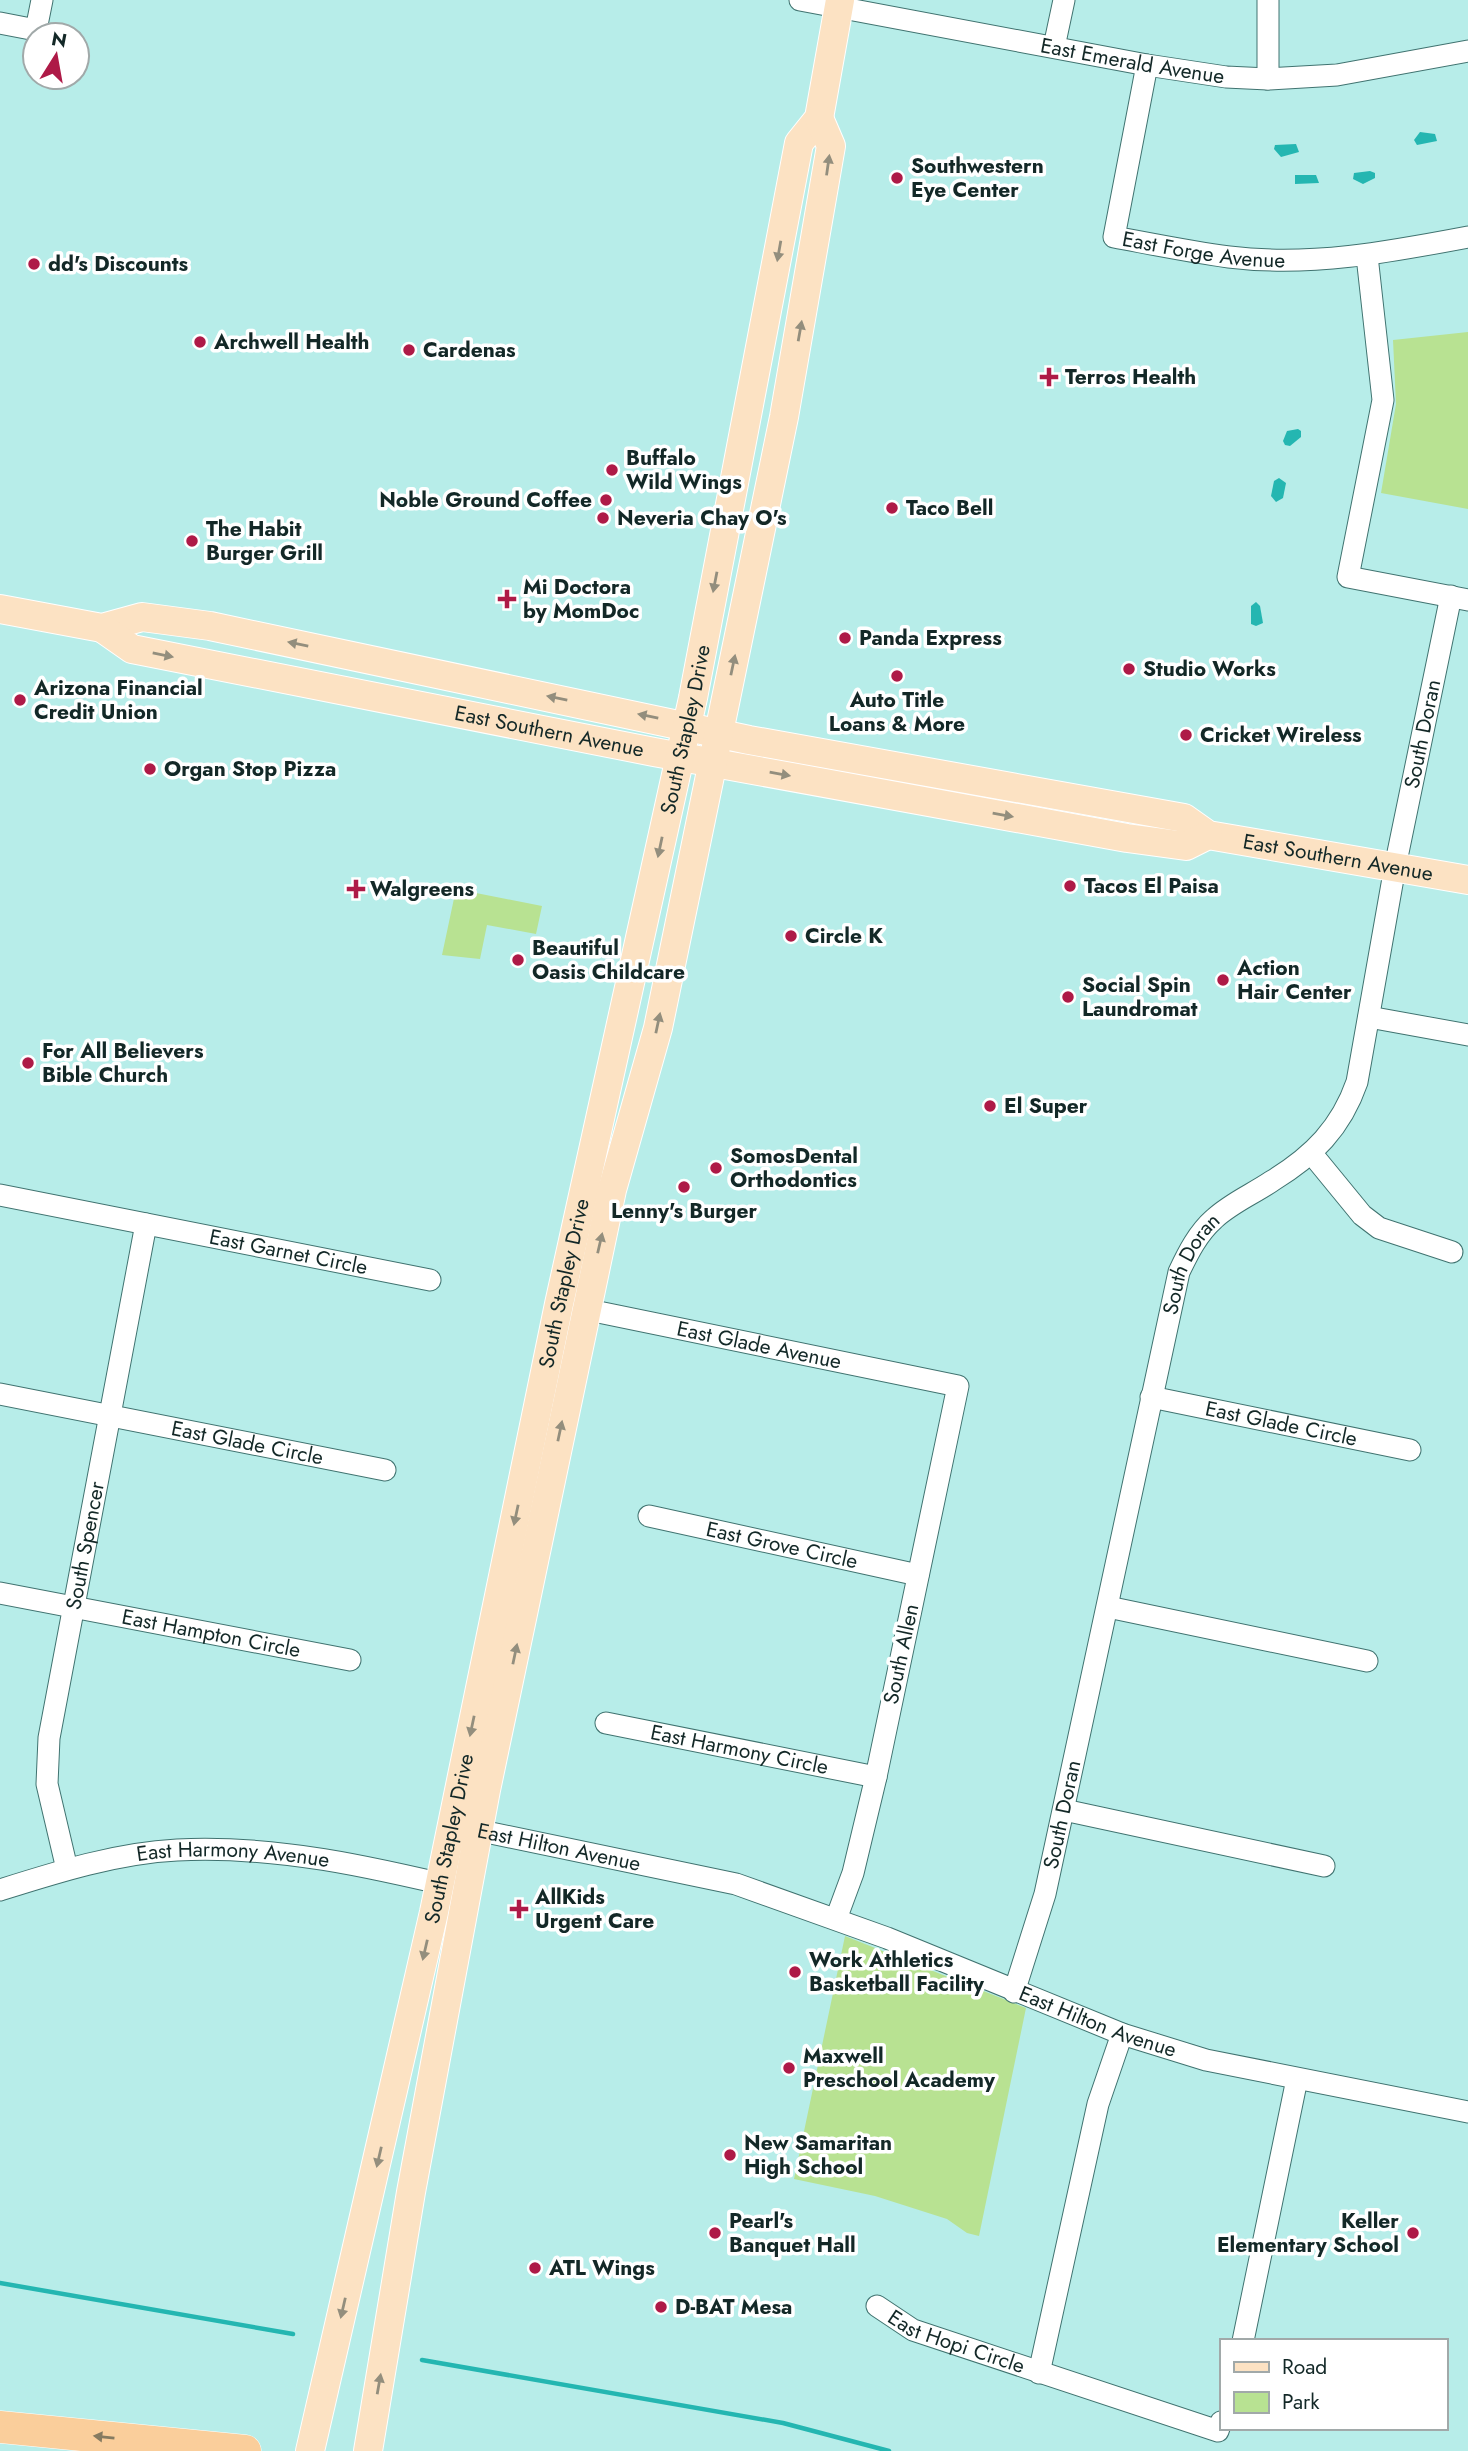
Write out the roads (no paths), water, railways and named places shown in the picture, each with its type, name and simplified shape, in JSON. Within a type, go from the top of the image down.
[{"type":"highway","points":[[0,2427],[245,2451]]},
{"type":"main road","name":"South Stapley Drive","points":[[368,2451],[411,2192],[480,1831],[624,1018],[687,724],[799,143],[819,118],[839,4]]},
{"type":"main road","name":"South Stapley Drive","points":[[310,2451],[395,2090],[452,1825],[572,1307],[657,1028],[785,417],[831,146],[819,118]]},
{"type":"main road","points":[[788,198],[802,201],[805,209],[797,263],[806,293]]},
{"type":"main road","points":[[764,334],[775,363],[770,398],[772,408],[775,415],[785,417]]},
{"type":"main road","points":[[748,410],[761,415],[764,425],[760,464],[768,494]]},
{"type":"main road","name":"East Southern Avenue","points":[[0,608],[102,628],[132,649],[679,756],[1186,846],[1208,835]]},
{"type":"main road","name":"East Southern Avenue","points":[[102,628],[142,617],[210,626],[719,732],[1184,818],[1208,835],[1468,880]]},
{"type":"main road","points":[[217,666],[247,659],[351,676],[359,671],[365,659]]},
{"type":"main road","points":[[358,693],[367,685],[383,682],[446,693],[478,682]]},
{"type":"main road","points":[[1035,821],[1036,816],[1045,812],[1119,815],[1139,810]]},
{"type":"main road","points":[[624,1018],[634,1046],[623,1106],[633,1111]]},
{"type":"main road","points":[[417,1987],[423,2004],[425,2029],[418,2079],[420,2088],[428,2097]]},
{"type":"main road","points":[[395,2090],[411,2106],[401,2175],[411,2192]]},
{"type":"street","points":[[0,23],[36,30],[42,0]]},
{"type":"street","name":"East Emerald Avenue","points":[[800,0],[839,4],[1147,65],[1226,77],[1268,79],[1368,71],[1468,51]]},
{"type":"street","points":[[1054,47],[1064,0]]},
{"type":"street","points":[[1268,0],[1268,79]]},
{"type":"street","name":"East Forge Avenue","points":[[1147,65],[1114,237],[1231,257],[1300,260],[1367,256],[1468,237]]},
{"type":"street","points":[[1367,256],[1383,400],[1348,577],[1460,598]]},
{"type":"street","name":"South Doran","points":[[1014,1992],[1045,1894],[1108,1607],[1172,1294],[1179,1272],[1197,1239],[1213,1219],[1312,1154],[1335,1129],[1348,1107],[1357,1082],[1395,867],[1460,598]]},
{"type":"street","points":[[1369,1017],[1468,1035]]},
{"type":"street","points":[[1312,1154],[1362,1216],[1379,1228],[1452,1252]]},
{"type":"street","name":"East Garnet Circle","points":[[0,1195],[430,1280]]},
{"type":"street","name":"South Spencer","points":[[67,1869],[47,1784],[52,1717],[146,1224]]},
{"type":"street","name":"East Glade Avenue","points":[[572,1307],[958,1386]]},
{"type":"street","name":"South Allen","points":[[836,1919],[853,1873],[876,1777],[958,1386]]},
{"type":"street","points":[[0,1394],[108,1415]]},
{"type":"street","name":"East Glade Circle","points":[[1151,1397],[1410,1450]]},
{"type":"street","name":"East Glade Circle","points":[[108,1415],[386,1470]]},
{"type":"street","name":"East Grove Circle","points":[[649,1516],[918,1575]]},
{"type":"street","name":"East Hampton Circle","points":[[0,1593],[350,1660]]},
{"type":"street","points":[[1108,1607],[1367,1661]]},
{"type":"street","name":"East Harmony Circle","points":[[606,1723],[876,1777]]},
{"type":"street","points":[[1064,1810],[1324,1866]]},
{"type":"street","name":"East Hilton Avenue","points":[[452,1825],[736,1884],[836,1919],[1122,2034],[1206,2060],[1468,2112]]},
{"type":"street","name":"East Harmony Avenue","points":[[0,1890],[67,1869],[174,1850],[227,1849],[336,1861],[468,1890]]},
{"type":"street","points":[[1039,2374],[1098,2105],[1122,2034]]},
{"type":"street","points":[[1243,2339],[1297,2079]]},
{"type":"street","name":"East Hopi Circle","points":[[877,2305],[913,2330],[1039,2374],[1219,2426]]},
{"type":"water","points":[[1420,132],[1435,134],[1437,141],[1417,145],[1414,140]]},
{"type":"water","points":[[1296,144],[1299,152],[1281,157],[1274,149],[1275,145]]},
{"type":"water","points":[[1354,173],[1375,173],[1375,178],[1363,184],[1353,179]]},
{"type":"water","points":[[1295,175],[1316,175],[1319,183],[1295,184]]},
{"type":"water","points":[[1287,431],[1301,431],[1301,437],[1290,446],[1285,445],[1283,441]]},
{"type":"water","points":[[1279,478],[1286,483],[1283,498],[1276,502],[1271,496],[1274,481]]},
{"type":"water","points":[[1256,602],[1260,606],[1263,623],[1256,626],[1251,624],[1251,606]]},
{"type":"waterway","points":[[0,2283],[293,2334]]},
{"type":"waterway","points":[[422,2360],[783,2423],[889,2451]]},
{"type":"place","name":"Southwestern Eye Center","points":[[897,178]]},
{"type":"place","name":"dd's Discounts","points":[[34,264]]},
{"type":"place","name":"Archwell Health","points":[[200,342]]},
{"type":"place","name":"Cardenas","points":[[409,350]]},
{"type":"place","name":"Terros Health","points":[[1049,377]]},
{"type":"place","name":"Buffalo Wild Wings","points":[[612,470]]},
{"type":"place","name":"Noble Ground Coffee","points":[[606,500]]},
{"type":"place","name":"Taco Bell","points":[[892,508]]},
{"type":"place","name":"Neveria Chay O's","points":[[603,518]]},
{"type":"place","name":"The Habit Burger Grill","points":[[192,541]]},
{"type":"place","name":"Mi Doctora by MomDoc","points":[[507,599]]},
{"type":"place","name":"Panda Express","points":[[845,638]]},
{"type":"place","name":"Studio Works","points":[[1129,669]]},
{"type":"place","name":"Auto Title Loans & More","points":[[897,676]]},
{"type":"place","name":"Arizona Financial Credit Union","points":[[20,700]]},
{"type":"place","name":"Cricket Wireless","points":[[1186,735]]},
{"type":"place","name":"Organ Stop Pizza","points":[[150,769]]},
{"type":"place","name":"Tacos El Paisa","points":[[1070,886]]},
{"type":"place","name":"Walgreens","points":[[356,889]]},
{"type":"place","name":"Circle K","points":[[791,936]]},
{"type":"place","name":"Beautiful Oasis Childcare","points":[[518,960]]},
{"type":"place","name":"Action Hair Center","points":[[1223,980]]},
{"type":"place","name":"Social Spin Laundromat","points":[[1068,997]]},
{"type":"place","name":"For All Believers Bible Church","points":[[28,1063]]},
{"type":"place","name":"El Super","points":[[990,1106]]},
{"type":"place","name":"SomosDental Orthodontics","points":[[716,1168]]},
{"type":"place","name":"Lenny's Burger","points":[[684,1187]]},
{"type":"place","name":"AllKids Urgent Care","points":[[519,1909]]},
{"type":"place","name":"Work Athletics Basketball Facility","points":[[795,1972]]},
{"type":"place","name":"Maxwell Preschool Academy","points":[[789,2068]]},
{"type":"place","name":"New Samaritan High School","points":[[730,2155]]},
{"type":"place","name":"Pearl's Banquet Hall","points":[[715,2233]]},
{"type":"place","name":"Keller Elementary School","points":[[1413,2233]]},
{"type":"place","name":"ATL Wings","points":[[535,2268]]},
{"type":"place","name":"D-BAT Mesa","points":[[661,2307]]}]
